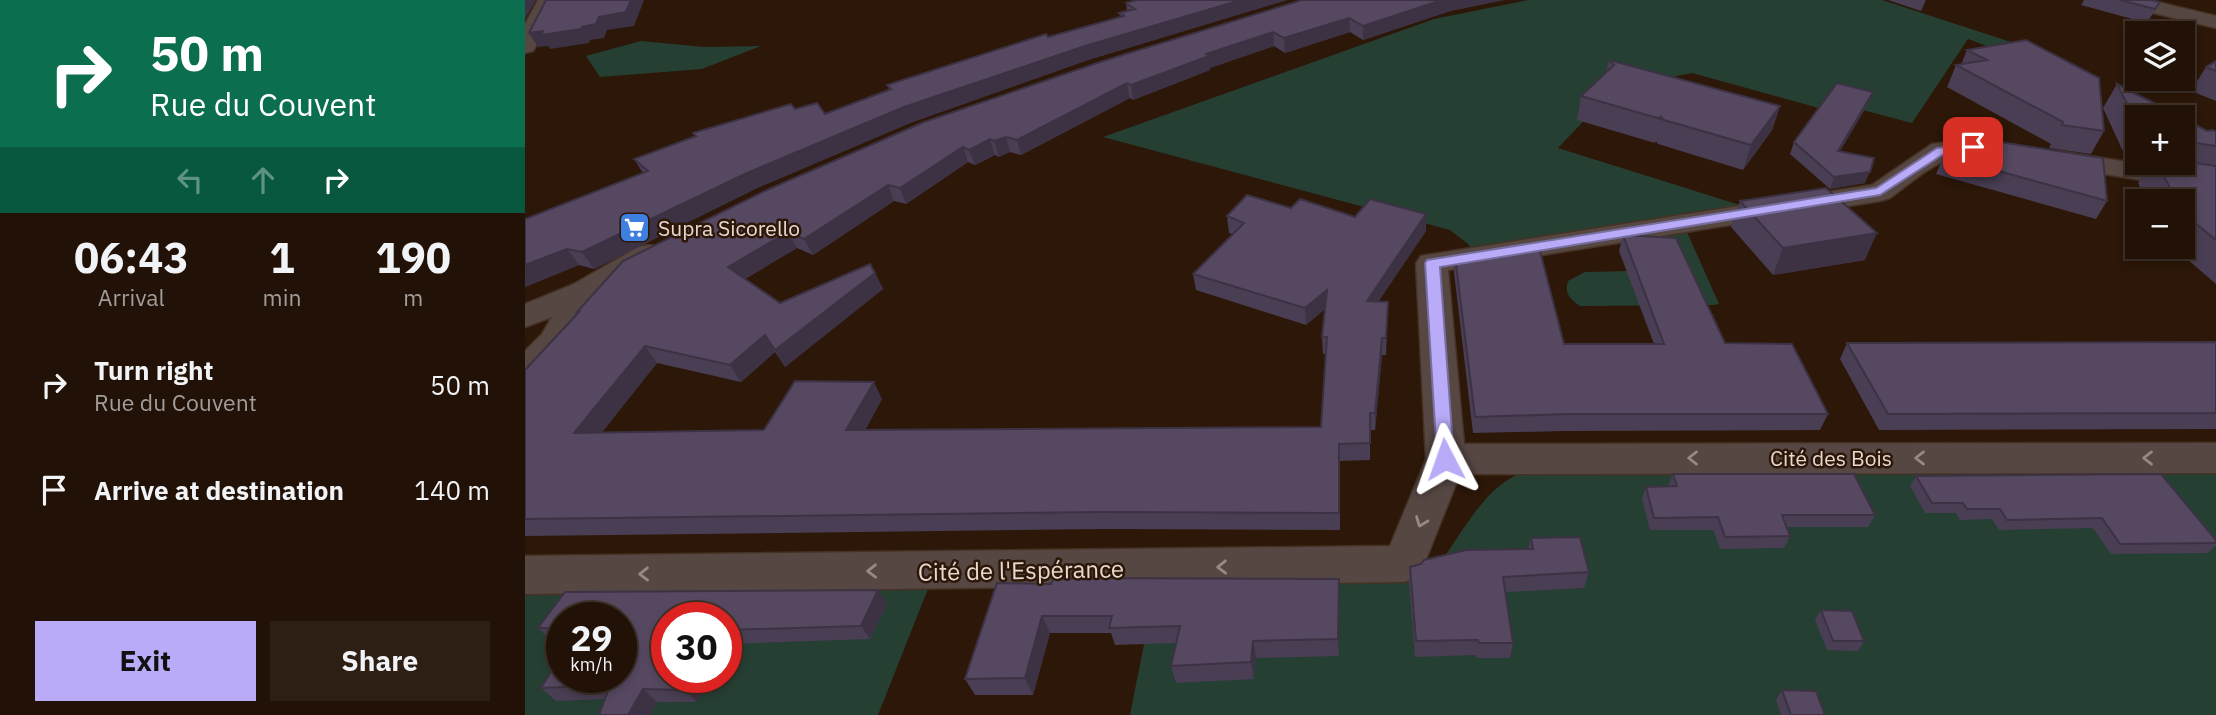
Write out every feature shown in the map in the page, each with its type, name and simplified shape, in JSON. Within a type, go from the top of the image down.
[{"type":"street","points":[[525,46],[548,0]]},
{"type":"street","points":[[2123,0],[2216,22]]},
{"type":"street","points":[[1445,459],[1432,263],[1880,192],[1941,150],[1954,148],[1990,149],[2216,184]]},
{"type":"street","points":[[525,316],[585,291],[668,244]]},
{"type":"street","points":[[525,372],[554,342],[585,291]]},
{"type":"street","name":"Cité des Bois","points":[[1445,459],[2216,458]]},
{"type":"street","name":"Cité de l'Espérance","points":[[525,575],[1404,564],[1445,459]]},
{"type":"green space","points":[[1528,0],[1882,0],[2014,43],[1997,50],[1968,39],[1912,123],[1832,102],[1826,110],[1692,73],[1615,88],[1558,148],[1759,211],[1683,223],[1719,304],[1713,305],[1580,306],[1576,303],[1567,293],[1568,281],[1585,272],[1631,271],[1619,233],[1477,256],[1468,244],[1450,230],[1103,137],[1434,19]]},
{"type":"green space","points":[[641,41],[704,47],[761,46],[702,69],[600,77],[586,56]]},
{"type":"green space","points":[[2216,458],[2216,715],[1130,715],[1159,568],[1438,566],[1487,497],[1512,477],[1527,471]]},
{"type":"green space","points":[[935,571],[878,715],[525,715],[525,575]]},
{"type":"building","points":[[546,0],[631,0],[626,12],[599,17],[596,24],[581,29],[541,35],[543,31],[529,33]]},
{"type":"building","points":[[1137,0],[1241,0],[1085,46],[904,107],[747,173],[582,252],[567,249],[525,265],[525,219],[648,171],[634,159],[696,136],[693,133],[791,104],[795,109],[817,103],[825,114],[891,89],[887,85],[1046,34],[1048,37],[1124,16],[1119,13],[1135,9],[1126,3]]},
{"type":"building","points":[[1302,0],[1442,0],[1363,26],[1349,18],[1284,38],[1273,32],[1206,54],[1209,56],[1131,85],[1127,83],[1017,140],[1006,137],[994,141],[990,139],[969,150],[963,147],[900,188],[888,185],[804,239],[788,232],[728,267],[780,303],[870,264],[875,273],[775,350],[765,335],[730,365],[645,346],[574,433],[764,430],[795,381],[874,382],[846,430],[1321,427],[1327,337],[1322,337],[1327,290],[1305,308],[1193,274],[1244,223],[1227,216],[1247,195],[1291,208],[1300,199],[1355,217],[1370,199],[1426,214],[1367,301],[1388,302],[1386,338],[1382,338],[1375,413],[1370,413],[1370,443],[1339,444],[1339,513],[1104,512],[525,519],[525,370],[623,261],[769,189],[924,122],[1103,61]]},
{"type":"building","points":[[2120,0],[2151,0],[2160,2],[2155,9]]},
{"type":"building","points":[[2026,40],[2099,78],[2104,131],[2062,125],[2063,122],[1956,65],[1987,60],[1967,50]]},
{"type":"building","points":[[1609,60],[1780,106],[1751,145],[1664,120],[1660,116],[1661,119],[1581,96],[1614,65]]},
{"type":"building","points":[[2216,61],[2216,71],[2206,67]]},
{"type":"building","points":[[1837,83],[1873,92],[1838,151],[1874,158],[1870,172],[1834,177],[1794,142]]},
{"type":"building","points":[[2117,84],[2125,88],[2125,91],[2131,91],[2158,105],[2128,105]]},
{"type":"building","points":[[2195,125],[2216,132],[2216,146],[2195,143]]},
{"type":"building","points":[[1999,142],[2103,158],[2107,201],[1944,156],[1966,143]]},
{"type":"building","points":[[2195,163],[2216,166],[2216,240],[2195,223],[2195,189],[2171,189],[2163,175],[2195,175]]},
{"type":"building","points":[[1826,188],[1877,233],[1783,248],[1740,201]]},
{"type":"building","points":[[1623,235],[1676,238],[1725,343],[1792,344],[1828,414],[1567,414],[1475,417],[1455,256],[1485,251],[1540,251],[1564,344],[1664,344]]},
{"type":"building","points":[[2216,342],[2216,413],[1888,414],[1847,343]]},
{"type":"building","points":[[1673,474],[1854,474],[1875,515],[1782,515],[1790,536],[1725,537],[1718,517],[1654,518],[1646,487],[1677,486]]},
{"type":"building","points":[[2161,474],[2216,543],[2120,544],[2102,518],[2007,520],[2000,509],[1967,509],[1963,503],[1932,503],[1916,476]]},
{"type":"building","points":[[1580,537],[1589,572],[1503,577],[1513,643],[1479,643],[1478,640],[1416,641],[1410,567],[1421,564],[1424,560],[1466,550],[1533,549],[1531,538]]},
{"type":"building","points":[[1053,579],[1339,579],[1338,639],[1253,641],[1251,662],[1171,666],[1180,626],[1109,628],[1112,616],[1042,616],[1025,678],[965,679],[997,583],[1051,584]]},
{"type":"building","points":[[878,590],[861,626],[742,630],[742,602],[651,602],[651,689],[643,689],[628,715],[599,715],[607,693],[637,693],[637,602],[558,602],[565,592]]},
{"type":"building","points":[[1821,610],[1852,611],[1864,641],[1833,641]]},
{"type":"building","points":[[546,617],[546,628],[538,628]]},
{"type":"building","points":[[1782,690],[1816,691],[1825,715],[1791,715]]},
{"type":"place","name":"Supra Sicorello","points":[[635,228]]},
{"type":"route","points":[[1445,459],[1432,263],[1880,192],[1941,150],[1973,147]]}]
